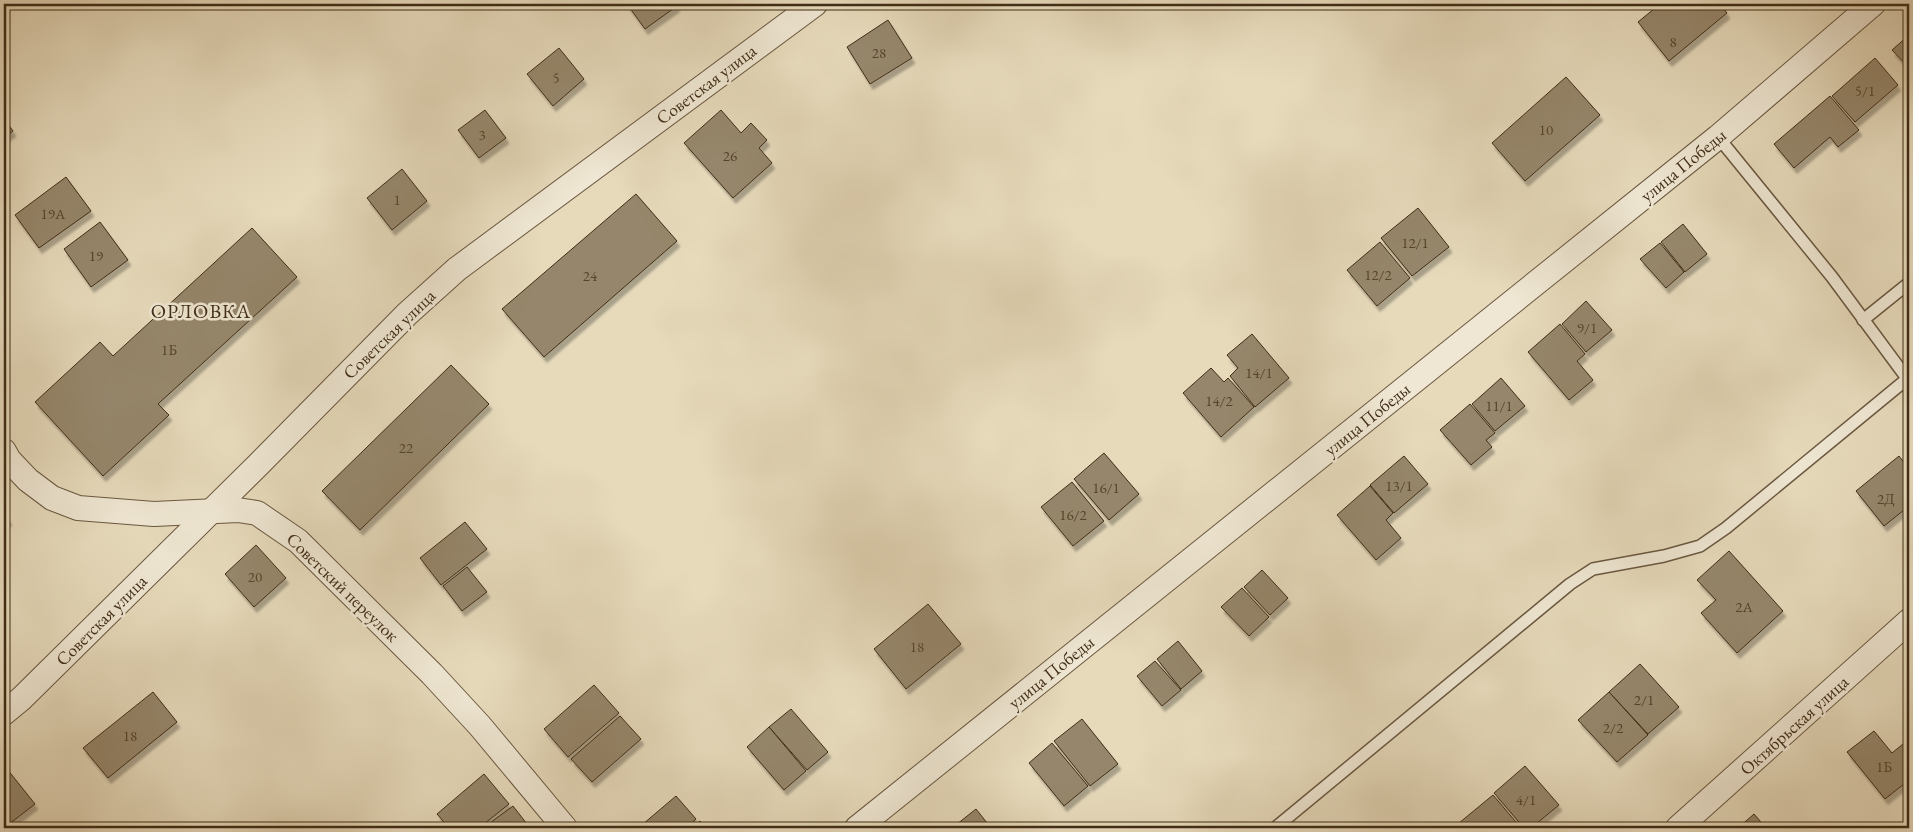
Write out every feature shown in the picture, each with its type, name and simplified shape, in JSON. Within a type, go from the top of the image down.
[{"type":"street","name":"Советская улица","points":[[4,713],[21,699],[211,511],[407,314],[457,269],[815,4]]},
{"type":"street","name":"улица Победы","points":[[857,828],[1718,137],[1873,4]]},
{"type":"street","name":"Советский переулок","points":[[4,452],[28,480],[52,498],[78,508],[154,514],[238,510],[257,513],[298,540],[432,674],[480,726],[565,828]]},
{"type":"street","name":"Октябрьская улица","points":[[1678,828],[1909,621]]},
{"type":"lane","points":[[1275,828],[1570,584],[1594,570],[1664,556],[1700,546],[1726,528],[1908,380],[1832,278],[1718,137]]},
{"type":"lane","points":[[1863,320],[1909,283]]},
{"type":"building","points":[[627,4],[676,4],[677,6],[645,29]]},
{"type":"building","points":[[1660,4],[1720,4],[1727,13],[1669,61],[1638,22]]},
{"type":"building","points":[[888,20],[912,58],[870,84],[847,47]]},
{"type":"building","points":[[1909,35],[1909,68],[1892,50]]},
{"type":"building","points":[[559,48],[584,79],[553,106],[527,74]]},
{"type":"building","points":[[1875,58],[1898,85],[1855,122],[1832,96]]},
{"type":"building","points":[[1566,77],[1600,115],[1525,181],[1492,143]]},
{"type":"building","points":[[1830,96],[1859,130],[1838,147],[1830,137],[1794,168],[1774,144]]},
{"type":"building","points":[[485,110],[506,138],[479,158],[458,130]]},
{"type":"building","points":[[721,110],[741,133],[751,123],[767,140],[759,148],[772,163],[733,198],[684,143]]},
{"type":"building","points":[[4,119],[13,131],[4,138]]},
{"type":"building","points":[[402,169],[427,201],[392,230],[367,198]]},
{"type":"building","points":[[66,177],[91,211],[39,248],[15,215]]},
{"type":"building","points":[[636,194],[677,241],[544,357],[502,309]]},
{"type":"building","points":[[1418,208],[1449,247],[1412,276],[1381,238]]},
{"type":"building","points":[[100,222],[128,260],[91,287],[64,249]]},
{"type":"building","points":[[1683,224],[1707,254],[1685,272],[1661,242]]},
{"type":"building","points":[[252,228],[297,277],[158,404],[169,415],[103,476],[35,402],[100,342],[113,356]]},
{"type":"building","points":[[1380,242],[1410,278],[1377,306],[1347,270]]},
{"type":"building","points":[[1660,243],[1684,272],[1666,288],[1640,259]]},
{"type":"building","points":[[1586,301],[1612,330],[1586,352],[1562,324]]},
{"type":"building","points":[[1560,324],[1585,354],[1577,361],[1593,380],[1569,400],[1528,352]]},
{"type":"building","points":[[1252,334],[1289,378],[1255,407],[1230,376],[1238,368],[1227,355]]},
{"type":"building","points":[[451,365],[489,404],[360,530],[322,491]]},
{"type":"building","points":[[1211,368],[1224,382],[1228,378],[1254,407],[1221,437],[1183,393]]},
{"type":"building","points":[[1501,378],[1525,406],[1495,431],[1472,404]]},
{"type":"building","points":[[1470,404],[1495,433],[1486,440],[1492,447],[1471,465],[1440,430]]},
{"type":"building","points":[[1104,453],[1139,494],[1109,520],[1074,479]]},
{"type":"building","points":[[1404,456],[1428,484],[1394,513],[1370,485]]},
{"type":"building","points":[[1899,456],[1909,469],[1909,506],[1884,526],[1856,491]]},
{"type":"building","points":[[1072,482],[1104,521],[1073,546],[1041,507]]},
{"type":"building","points":[[1370,486],[1393,513],[1386,520],[1401,538],[1376,560],[1337,515]]},
{"type":"building","points":[[4,513],[9,520],[4,524]]},
{"type":"building","points":[[465,522],[487,549],[441,585],[420,558]]},
{"type":"building","points":[[256,545],[286,578],[254,607],[225,574]]},
{"type":"building","points":[[1729,551],[1783,611],[1737,653],[1701,613],[1716,600],[1697,580]]},
{"type":"building","points":[[467,567],[487,592],[462,611],[443,586]]},
{"type":"building","points":[[1262,570],[1288,598],[1270,615],[1244,587]]},
{"type":"building","points":[[1242,588],[1269,617],[1249,636],[1221,607]]},
{"type":"building","points":[[928,604],[961,644],[906,689],[874,649]]},
{"type":"building","points":[[1178,641],[1202,671],[1181,689],[1157,659]]},
{"type":"building","points":[[1155,661],[1181,690],[1162,706],[1137,676]]},
{"type":"building","points":[[1640,664],[1679,707],[1648,734],[1609,692]]},
{"type":"building","points":[[594,685],[619,713],[568,757],[544,729]]},
{"type":"building","points":[[153,692],[177,722],[108,778],[83,748]]},
{"type":"building","points":[[1609,692],[1648,735],[1617,762],[1578,720]]},
{"type":"building","points":[[791,709],[828,752],[807,770],[769,727]]},
{"type":"building","points":[[620,716],[641,739],[592,782],[571,759]]},
{"type":"building","points":[[1082,719],[1118,764],[1090,786],[1054,741]]},
{"type":"building","points":[[769,727],[806,771],[784,790],[747,747]]},
{"type":"building","points":[[1874,731],[1892,753],[1903,744],[1909,751],[1909,780],[1885,799],[1847,752]]},
{"type":"building","points":[[1052,743],[1088,786],[1064,806],[1029,763]]},
{"type":"building","points":[[1525,766],[1559,805],[1531,828],[1524,828],[1494,793]]},
{"type":"building","points":[[7,769],[35,804],[4,828],[4,772]]},
{"type":"building","points":[[484,774],[509,804],[479,828],[449,828],[437,814]]},
{"type":"building","points":[[1493,795],[1521,828],[1463,828],[1459,823]]},
{"type":"building","points":[[676,796],[696,819],[686,828],[647,828],[643,824]]},
{"type":"building","points":[[513,806],[530,828],[483,828]]},
{"type":"building","points":[[976,809],[991,828],[952,828]]},
{"type":"building","points":[[1754,814],[1766,828],[1738,828]]},
{"type":"building","points":[[700,821],[707,828],[691,828]]},
{"type":"district","name":"ОРЛОВКА","points":[[201,311]]}]
